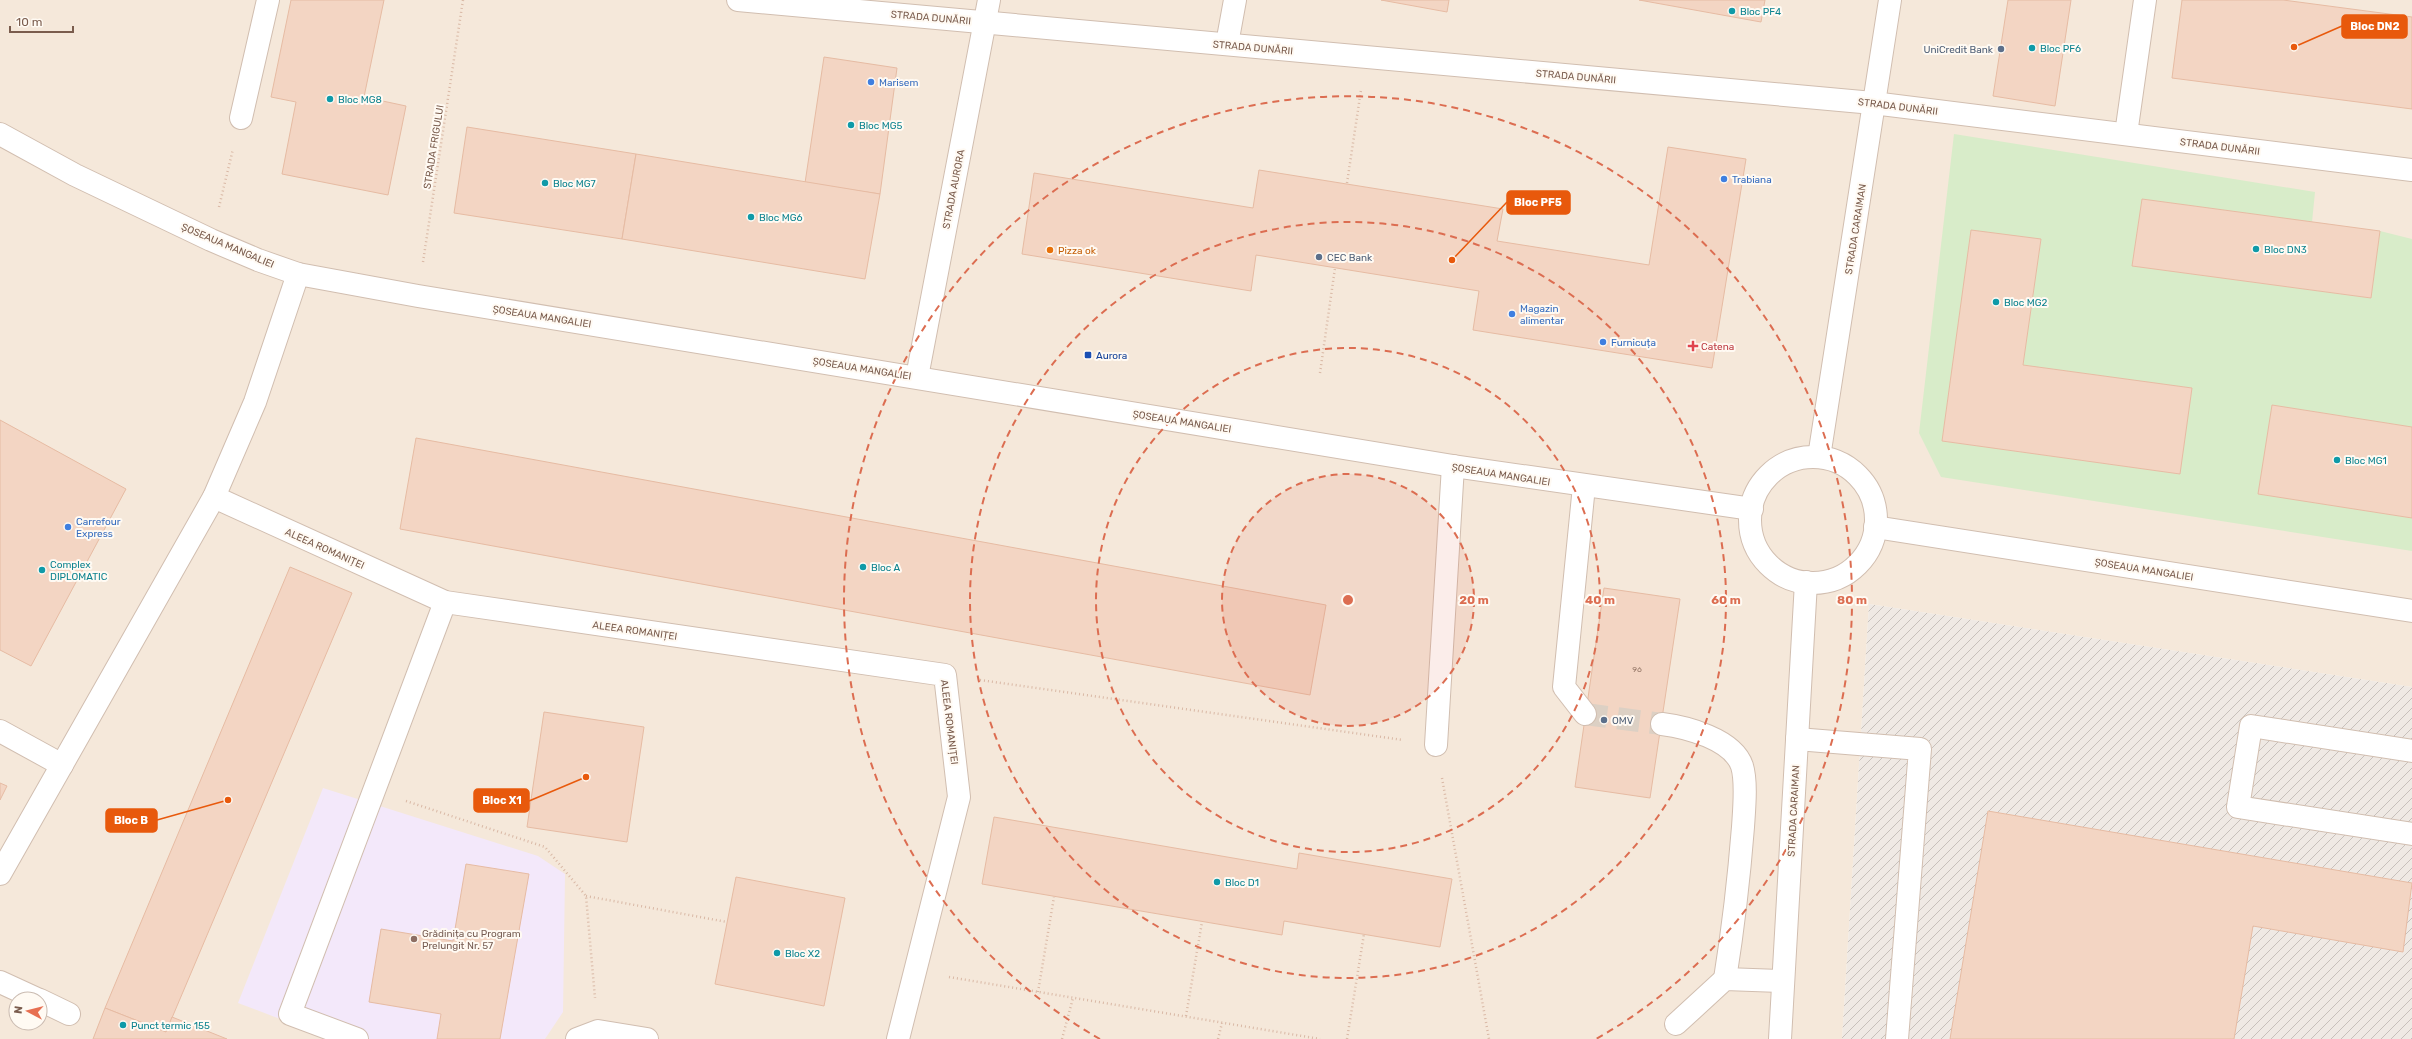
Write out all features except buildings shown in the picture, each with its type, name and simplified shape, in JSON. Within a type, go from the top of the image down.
[{"type":"street","points":[[241,118],[268,0]]},
{"type":"street","name":"STRADA DUNĂRII","points":[[738,0],[1873,103],[2412,170]]},
{"type":"street","name":"STRADA AURORA","points":[[917,377],[989,0]]},
{"type":"street","points":[[1227,44],[1235,0]]},
{"type":"street","name":"STRADA CARAIMAN","points":[[1819,458],[1890,0]]},
{"type":"street","points":[[2126,134],[2145,0]]},
{"type":"street","name":"ȘOSEAUA MANGALIEI","points":[[0,134],[75,175],[211,240],[298,274],[418,296],[1453,466],[1752,509]]},
{"type":"street","points":[[0,874],[214,497],[255,402],[298,274]]},
{"type":"street","points":[[1819,458],[1840,463],[1857,475],[1869,492],[1875,512],[1875,527],[1868,553],[1854,568],[1837,579],[1817,584],[1797,582],[1778,573],[1764,559],[1754,542],[1750,521],[1753,500],[1763,482],[1779,467],[1798,459],[1819,458]]},
{"type":"street","points":[[1436,745],[1453,466]]},
{"type":"street","points":[[1584,486],[1564,687],[1585,714]]},
{"type":"street","name":"ALEEA ROMANIȚEI","points":[[214,497],[445,602],[945,675],[959,797],[898,1039]]},
{"type":"street","name":"ȘOSEAUA MANGALIEI","points":[[1875,527],[2412,611]]},
{"type":"street","name":"STRADA CARAIMAN","points":[[1780,1039],[1806,582]]},
{"type":"street","points":[[357,1039],[290,1014],[445,602]]},
{"type":"street","points":[[1662,724],[1678,726],[1727,746],[1742,766],[1744,804],[1734,921],[1725,979],[1676,1024]]},
{"type":"street","points":[[2412,751],[2251,726],[2238,807],[2412,834]]},
{"type":"street","points":[[0,731],[62,765]]},
{"type":"street","points":[[1797,739],[1920,749],[1897,1039]]},
{"type":"street","points":[[1725,979],[1783,981]]},
{"type":"street","points":[[0,982],[20,991]]},
{"type":"street","points":[[48,1004],[69,1014]]},
{"type":"street","points":[[577,1039],[598,1031],[647,1039]]},
{"type":"path","name":"STRADA FRIGULUI","points":[[418,296],[463,0]]},
{"type":"path","points":[[1347,183],[1366,57]]},
{"type":"path","points":[[211,240],[241,118]]},
{"type":"path","points":[[1320,373],[1334,268]]},
{"type":"path","points":[[945,675],[1436,745],[1489,1039]]},
{"type":"path","points":[[374,790],[545,847],[586,896],[598,1031]]},
{"type":"path","points":[[586,896],[727,922]]},
{"type":"path","points":[[1038,992],[1054,897]]},
{"type":"path","points":[[1186,1016],[1202,922]]},
{"type":"path","points":[[1347,1039],[1364,934]]},
{"type":"path","points":[[915,971],[1320,1039]]},
{"type":"path","points":[[1062,1039],[1073,998]]},
{"type":"path","points":[[1218,1039],[1222,1023]]},
{"type":"shaded area","points":[[0,0],[2412,0],[2412,687],[1869,604],[1842,1039],[0,1039]]},
{"type":"shaded area","points":[[1869,604],[2412,687],[2412,1039],[1842,1039]]},
{"type":"shaded area","name":"Grădinița cu Program Prelungit Nr. 57","points":[[323,788],[538,856],[565,874],[563,1012],[545,1039],[333,1039],[238,1003]]},
{"type":"green space","points":[[1954,134],[2315,192],[2312,222],[2142,199],[2132,266],[2371,298],[2380,231],[2412,239],[2412,427],[2272,405],[2258,494],[2412,518],[2412,551],[1941,477],[1919,433]],"holes":[[[1971,230],[2041,240],[2023,365],[2192,388],[2180,474],[1942,441]]]},
{"type":"tunnel","points":[[1585,714],[1662,724]]},
{"type":"place","name":"Bloc PF4","points":[[1732,11]]},
{"type":"place","name":"Bloc DN2","points":[[2294,47]]},
{"type":"place","name":"Bloc PF6","points":[[2032,48]]},
{"type":"place","name":"UniCredit Bank","points":[[2001,49]]},
{"type":"place","name":"Marisem","points":[[871,82]]},
{"type":"place","name":"Bloc MG8","points":[[330,99]]},
{"type":"place","name":"Bloc MG5","points":[[851,125]]},
{"type":"place","name":"Trabiana","points":[[1724,179]]},
{"type":"place","name":"Bloc MG7","points":[[545,183]]},
{"type":"place","name":"Bloc MG6","points":[[751,217]]},
{"type":"place","name":"Bloc DN3","points":[[2256,249]]},
{"type":"place","name":"Pizza ok","points":[[1050,250]]},
{"type":"place","name":"CEC Bank","points":[[1319,257]]},
{"type":"place","name":"Bloc PF5","points":[[1452,260]]},
{"type":"place","name":"Bloc MG2","points":[[1996,302]]},
{"type":"place","name":"Magazin alimentar","points":[[1512,314]]},
{"type":"place","name":"Furnicuța","points":[[1603,342]]},
{"type":"place","name":"Catena","points":[[1693,346]]},
{"type":"place","name":"Aurora","points":[[1088,355]]},
{"type":"place","name":"Bloc MG1","points":[[2337,460]]},
{"type":"place","name":"Carrefour Express","points":[[68,527]]},
{"type":"place","name":"Bloc A","points":[[863,567]]},
{"type":"place","name":"Complex DIPLOMATIC","points":[[42,570]]},
{"type":"place","name":"OMV","points":[[1604,720]]},
{"type":"place","name":"Bloc X1","points":[[586,777]]},
{"type":"place","name":"Bloc B","points":[[228,800]]},
{"type":"place","name":"Bloc D1","points":[[1217,882]]},
{"type":"place","name":"Grădinița cu Program Prelungit Nr. 57","points":[[414,939]]},
{"type":"place","name":"Bloc X2","points":[[777,953]]},
{"type":"place","name":"Punct termic 155","points":[[123,1025]]}]
